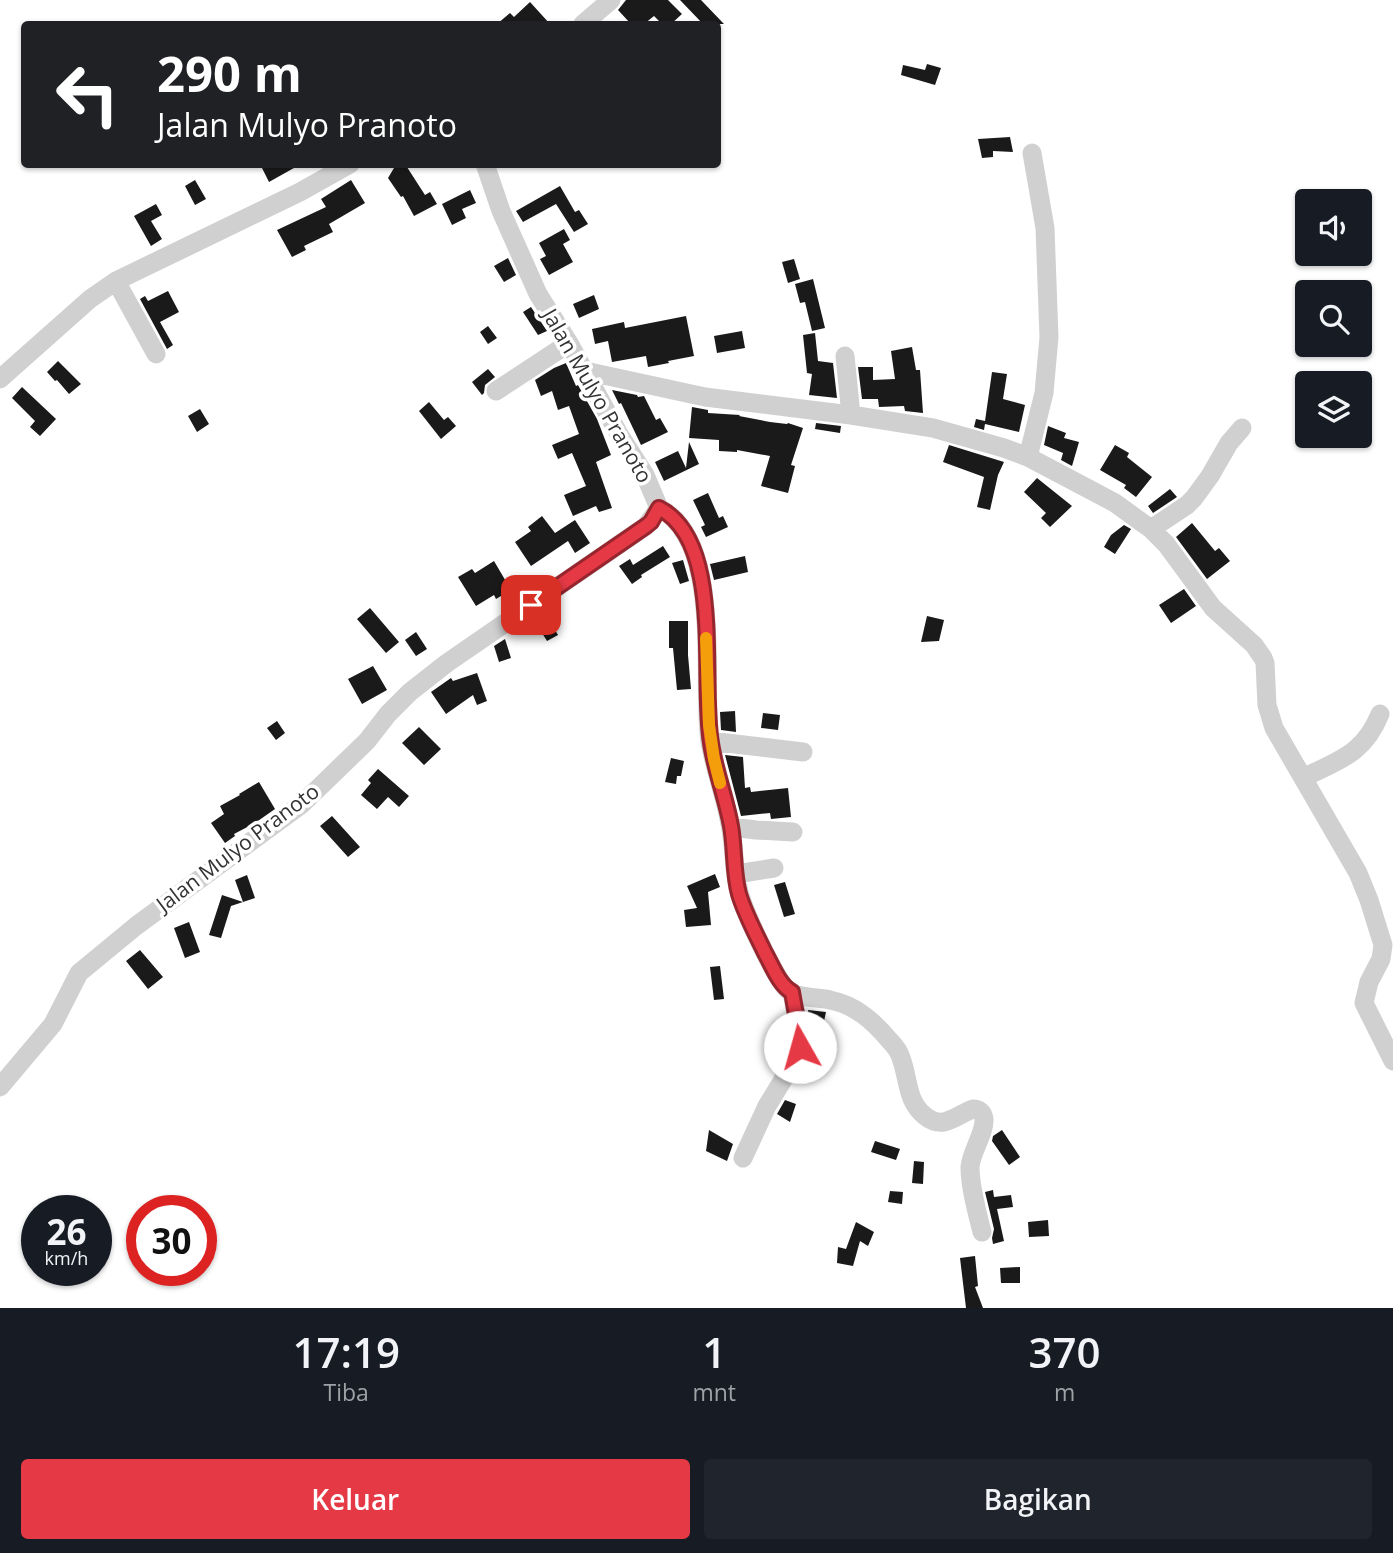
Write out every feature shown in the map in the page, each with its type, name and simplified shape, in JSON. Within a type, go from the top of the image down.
[{"type":"street","points":[[586,21],[611,0]]},
{"type":"street","points":[[1028,457],[1044,394],[1049,337],[1045,228],[1032,153]]},
{"type":"street","points":[[0,379],[90,299],[116,281],[300,192],[343,168]]},
{"type":"street","name":"Jalan Mulyo Pranoto","points":[[0,1087],[53,1024],[79,973],[136,926],[302,804],[367,741],[410,692],[447,663],[646,526],[659,508],[645,475],[538,294],[501,211],[486,168]]},
{"type":"street","points":[[116,281],[156,354]]},
{"type":"street","points":[[496,391],[569,343]]},
{"type":"street","points":[[845,356],[851,415]]},
{"type":"street","points":[[585,371],[705,397],[933,428],[1028,457],[1115,503],[1151,528],[1166,544],[1207,601],[1254,645],[1264,658],[1269,716],[1274,728],[1359,873],[1376,922],[1383,952],[1369,982],[1364,1003],[1393,1062]]},
{"type":"street","points":[[1151,528],[1194,498],[1229,443],[1242,428]]},
{"type":"street","points":[[659,508],[669,513],[678,523],[694,551],[702,577],[710,741],[731,827],[739,893],[744,906],[761,944],[787,989],[794,994],[833,1000],[852,1007],[869,1018],[896,1048],[901,1057],[910,1097],[916,1108],[932,1121],[945,1122],[973,1109],[981,1111],[984,1120],[970,1165],[975,1207],[982,1232]]},
{"type":"street","points":[[1303,778],[1353,753],[1375,727],[1380,715]]},
{"type":"street","points":[[710,741],[803,752]]},
{"type":"street","points":[[731,827],[793,832]]},
{"type":"street","points":[[736,874],[774,868]]},
{"type":"street","points":[[743,1158],[767,1106],[800,1047],[792,992]]},
{"type":"building","points":[[626,0],[668,0],[682,14],[674,21],[659,21],[654,16],[648,21],[628,21],[618,10]]},
{"type":"building","points":[[680,0],[701,0],[724,24],[721,24],[721,21],[700,21]]},
{"type":"building","points":[[530,2],[547,21],[501,21],[510,13],[514,17]]},
{"type":"building","points":[[927,64],[941,68],[935,85],[901,75],[903,65],[925,70]]},
{"type":"building","points":[[1010,137],[1013,152],[993,151],[993,157],[982,158],[978,139]]},
{"type":"building","points":[[262,168],[294,168],[269,182]]},
{"type":"building","points":[[394,168],[408,168],[425,195],[430,192],[437,204],[414,216],[403,196],[401,197],[388,178]]},
{"type":"building","points":[[195,180],[206,199],[195,205],[185,186]]},
{"type":"building","points":[[351,180],[365,203],[329,224],[333,232],[304,246],[306,250],[292,257],[277,230],[326,207],[321,199]]},
{"type":"building","points":[[560,186],[575,212],[579,210],[588,224],[574,232],[556,204],[523,222],[516,211]]},
{"type":"building","points":[[470,190],[476,203],[462,209],[466,218],[452,225],[442,204]]},
{"type":"building","points":[[156,204],[162,215],[151,221],[162,239],[151,246],[134,216]]},
{"type":"building","points":[[564,229],[570,240],[563,244],[573,262],[549,275],[540,259],[546,256],[539,243]]},
{"type":"building","points":[[508,258],[516,275],[504,282],[494,266]]},
{"type":"building","points":[[794,259],[800,279],[788,283],[782,262]]},
{"type":"building","points":[[813,279],[825,328],[812,331],[805,302],[800,303],[795,284]]},
{"type":"building","points":[[168,291],[179,312],[160,322],[173,345],[167,349],[140,299],[145,296],[148,301]]},
{"type":"building","points":[[594,295],[599,309],[579,318],[573,304]]},
{"type":"building","points":[[531,307],[547,331],[538,335],[523,312]]},
{"type":"building","points":[[686,316],[694,356],[648,367],[646,356],[612,362],[608,341],[595,344],[592,329],[624,322],[625,328]]},
{"type":"building","points":[[488,326],[497,338],[488,344],[480,332]]},
{"type":"building","points":[[742,331],[745,348],[717,353],[714,336]]},
{"type":"building","points":[[815,333],[818,361],[833,363],[837,398],[809,395],[812,374],[807,373],[803,335]]},
{"type":"building","points":[[912,347],[916,370],[920,370],[923,413],[905,411],[904,406],[879,407],[878,399],[862,399],[858,367],[873,367],[873,380],[895,379],[891,351]]},
{"type":"building","points":[[58,361],[81,384],[69,394],[47,372]]},
{"type":"building","points":[[566,363],[576,386],[578,385],[597,419],[611,455],[596,462],[612,508],[599,512],[596,506],[573,516],[564,495],[586,486],[572,453],[558,459],[552,445],[579,434],[569,406],[558,410],[552,391],[541,396],[535,380]]},
{"type":"building","points":[[488,369],[495,377],[485,385],[482,395],[472,382]]},
{"type":"building","points":[[992,372],[1007,374],[1003,399],[1025,405],[1019,432],[985,424],[984,430],[974,427],[976,419],[985,421]]},
{"type":"building","points":[[22,387],[56,419],[40,436],[30,427],[35,421],[12,398]]},
{"type":"building","points":[[612,390],[644,396],[656,420],[660,418],[668,432],[641,445]]},
{"type":"building","points":[[429,402],[444,420],[448,417],[456,426],[441,439],[419,411]]},
{"type":"building","points":[[692,407],[708,410],[708,413],[740,415],[803,428],[791,465],[795,466],[788,493],[761,486],[770,456],[737,450],[719,451],[719,440],[689,438]]},
{"type":"building","points":[[200,409],[209,424],[197,432],[188,416]]},
{"type":"building","points":[[816,423],[841,426],[840,433],[815,429]]},
{"type":"building","points":[[1048,426],[1066,433],[1064,438],[1079,442],[1072,466],[1061,460],[1063,453],[1044,445]]},
{"type":"building","points":[[689,442],[699,464],[664,481],[655,462],[678,451],[686,468]]},
{"type":"building","points":[[949,445],[1004,462],[998,475],[990,510],[977,507],[984,477],[943,462]]},
{"type":"building","points":[[1115,445],[1129,453],[1127,457],[1152,477],[1136,497],[1124,488],[1126,485],[1100,470]]},
{"type":"building","points":[[1037,478],[1072,506],[1050,527],[1041,518],[1046,513],[1024,492]]},
{"type":"building","points":[[1170,489],[1177,497],[1153,513],[1148,506]]},
{"type":"building","points":[[708,493],[719,518],[723,516],[728,527],[706,537],[701,527],[705,525],[693,500]]},
{"type":"building","points":[[542,516],[555,533],[575,520],[590,543],[575,553],[568,541],[531,566],[515,542],[531,531],[528,527]]},
{"type":"building","points":[[1192,523],[1215,551],[1219,548],[1230,561],[1207,579],[1176,537]]},
{"type":"building","points":[[1124,525],[1131,529],[1115,554],[1104,547],[1111,535]]},
{"type":"building","points":[[663,546],[670,557],[641,575],[642,577],[632,584],[619,566],[630,559],[633,565]]},
{"type":"building","points":[[745,556],[748,572],[714,580],[710,564]]},
{"type":"building","points":[[683,560],[689,581],[680,584],[672,563]]},
{"type":"building","points":[[494,561],[511,590],[496,599],[494,595],[476,606],[458,577],[472,569],[475,573]]},
{"type":"building","points":[[1184,589],[1196,606],[1171,623],[1159,605]]},
{"type":"building","points":[[370,608],[399,642],[386,653],[357,619]]},
{"type":"building","points":[[545,613],[558,635],[547,641],[534,620]]},
{"type":"building","points":[[927,616],[944,620],[939,641],[921,642]]},
{"type":"building","points":[[669,621],[688,621],[691,689],[677,690],[673,648],[669,648]]},
{"type":"building","points":[[416,632],[427,649],[416,656],[405,640]]},
{"type":"building","points":[[505,639],[511,658],[499,662],[494,646]]},
{"type":"building","points":[[373,666],[387,690],[362,704],[348,679]]},
{"type":"building","points":[[477,673],[487,701],[477,705],[473,695],[446,714],[431,692],[451,678],[453,681]]},
{"type":"building","points":[[735,711],[736,732],[721,730],[720,712]]},
{"type":"building","points":[[763,713],[780,715],[778,730],[761,728]]},
{"type":"building","points":[[277,721],[285,733],[276,740],[267,728]]},
{"type":"building","points":[[419,727],[441,749],[424,765],[402,743]]},
{"type":"building","points":[[725,755],[743,757],[745,788],[750,787],[751,792],[788,788],[791,817],[771,819],[770,813],[741,816]]},
{"type":"building","points":[[671,758],[684,761],[676,784],[665,782]]},
{"type":"building","points":[[378,769],[409,796],[399,807],[388,797],[377,809],[361,795],[371,783],[368,780]]},
{"type":"building","points":[[259,782],[275,809],[234,834],[235,836],[225,843],[211,823],[224,814],[220,806]]},
{"type":"building","points":[[332,816],[360,847],[348,857],[320,826]]},
{"type":"building","points":[[715,874],[720,887],[708,892],[711,925],[686,927],[684,910],[697,908],[687,886]]},
{"type":"building","points":[[247,875],[255,898],[243,902],[235,880]]},
{"type":"building","points":[[785,882],[795,914],[784,917],[774,885]]},
{"type":"building","points":[[222,895],[243,902],[231,906],[221,938],[209,935]]},
{"type":"building","points":[[189,922],[200,952],[185,958],[174,928]]},
{"type":"building","points":[[140,950],[163,977],[148,989],[126,961]]},
{"type":"building","points":[[720,966],[724,999],[714,1000],[710,967]]},
{"type":"building","points":[[808,1010],[826,1012],[823,1026],[810,1023]]},
{"type":"building","points":[[785,1100],[796,1104],[790,1122],[777,1114]]},
{"type":"building","points":[[709,1130],[733,1144],[727,1161],[706,1151]]},
{"type":"building","points":[[1002,1130],[1020,1157],[1009,1165],[992,1141],[993,1136]]},
{"type":"building","points":[[875,1141],[900,1149],[896,1160],[871,1152]]},
{"type":"building","points":[[914,1161],[924,1162],[923,1184],[912,1183]]},
{"type":"building","points":[[993,1190],[994,1197],[1011,1195],[1013,1207],[997,1209],[1004,1241],[993,1244],[994,1229],[985,1192]]},
{"type":"building","points":[[890,1191],[903,1192],[902,1204],[888,1202]]},
{"type":"building","points":[[1048,1220],[1049,1236],[1029,1237],[1028,1222]]},
{"type":"building","points":[[856,1222],[874,1232],[868,1246],[860,1241],[853,1266],[837,1263],[838,1247],[846,1249]]},
{"type":"building","points":[[975,1256],[978,1286],[975,1287],[983,1308],[966,1308],[960,1258]]},
{"type":"building","points":[[1020,1267],[1020,1283],[1001,1283],[1000,1268]]},
{"type":"slow traffic","points":[[706,638],[710,741],[720,783]]},
{"type":"route","points":[[531,605],[646,526],[659,508],[675,518],[694,551],[702,577],[710,741],[731,827],[739,893],[769,960],[781,981],[792,992],[800,1047]]}]
